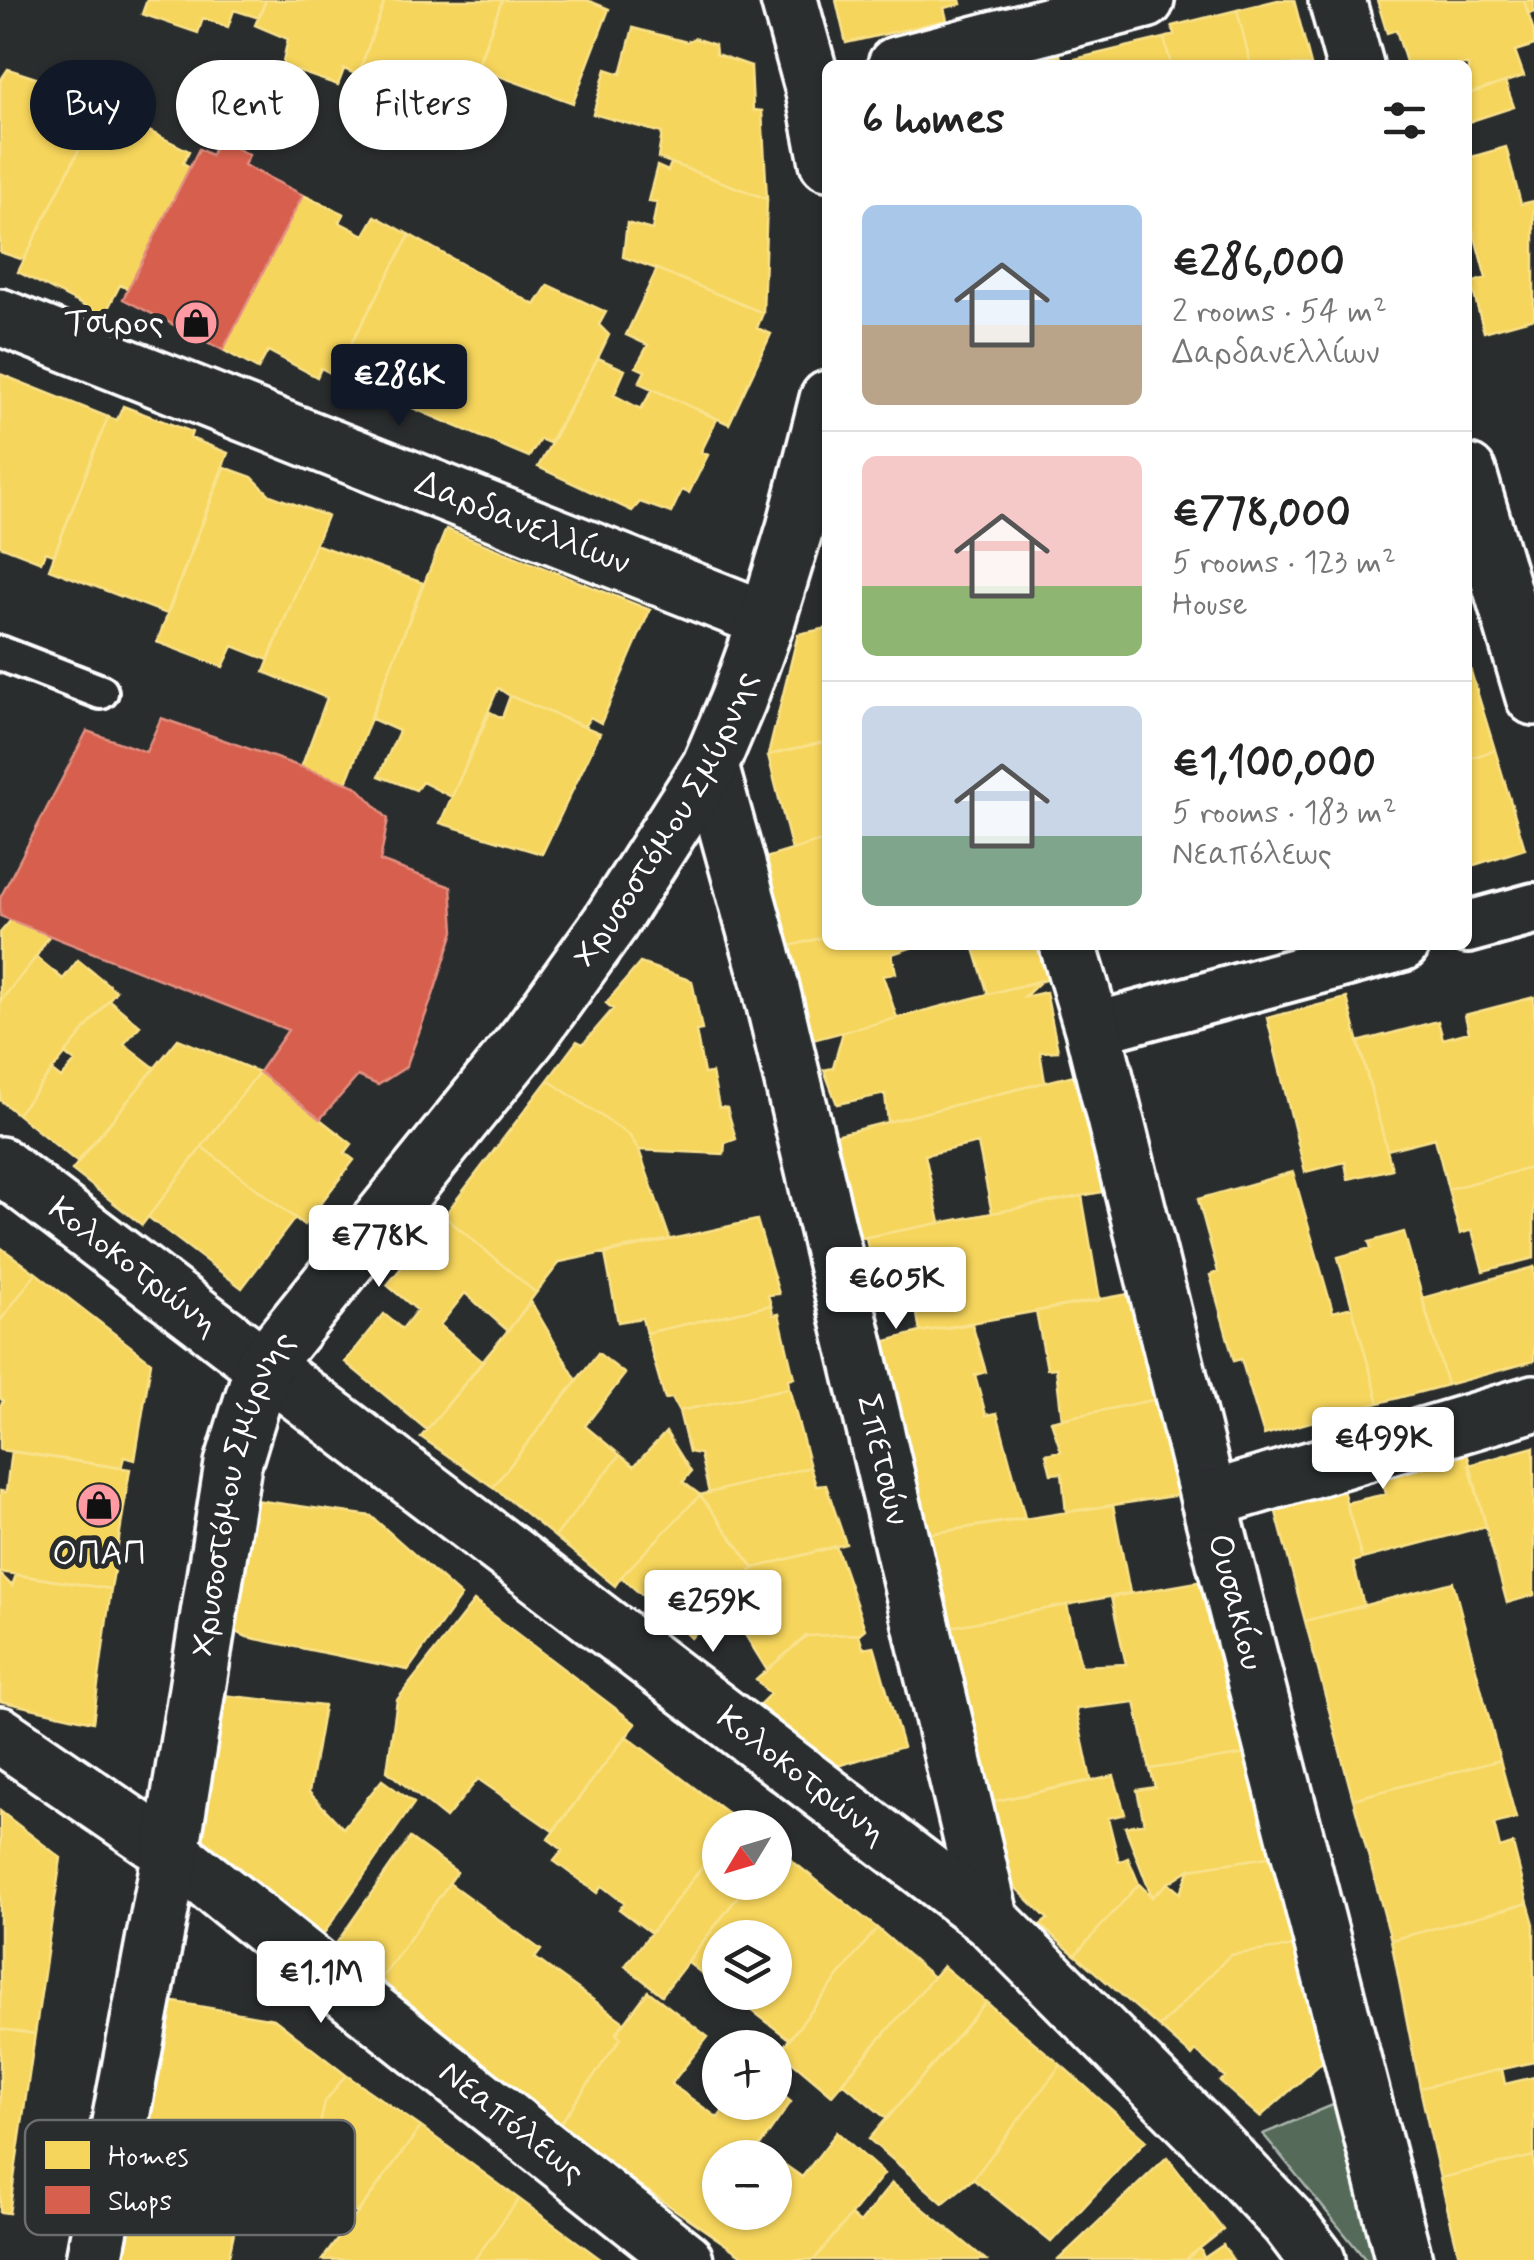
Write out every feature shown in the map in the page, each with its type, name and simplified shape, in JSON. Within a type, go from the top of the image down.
[{"type":"street","points":[[915,60],[1146,0]]},
{"type":"street","points":[[1337,0],[1353,60]]},
{"type":"street","points":[[782,3],[820,85]]},
{"type":"street","name":"Δαρδανελλίων","points":[[0,317],[766,620]]},
{"type":"street","name":"Χρυσοστόμου Σμύρνης","points":[[120,2120],[170,1852],[233,1464],[263,1366],[529,1036],[610,924],[710,766],[766,620],[822,423]]},
{"type":"street","points":[[1472,487],[1534,697]]},
{"type":"street","name":"Σπετσών","points":[[710,766],[770,980],[992,1920]]},
{"type":"street","points":[[1472,926],[1534,909]]},
{"type":"street","name":"Ουσακίου","points":[[1069,950],[1093,1030],[1404,2260]]},
{"type":"street","points":[[1093,1030],[1385,950]]},
{"type":"street","name":"Κολοκοτρώνη","points":[[0,1165],[992,1920],[1264,2196],[1317,2260]]},
{"type":"street","points":[[1210,1500],[1534,1403]]},
{"type":"street","name":"Νεαπόλεως","points":[[0,1734],[170,1852],[685,2260]]},
{"type":"street","name":"Χρυσοστόμου Σμύρνης","points":[[94,2260],[99,2235]]},
{"type":"lane","points":[[0,653],[101,692]]},
{"type":"green space","points":[[1352,2097],[1391,2260],[1366,2260],[1263,2134]]},
{"type":"building: Homes","points":[[147,0],[266,0],[259,18],[234,10],[228,27],[203,18],[198,33],[142,14]]},
{"type":"building: Homes","points":[[266,0],[385,0],[363,60],[339,60],[338,85],[319,79],[319,60],[283,60],[288,39],[255,25]]},
{"type":"building: Homes","points":[[385,0],[502,0],[479,60],[363,60]]},
{"type":"building: Homes","points":[[502,0],[587,0],[609,9],[573,103],[507,79],[507,60],[480,60]]},
{"type":"building: Homes","points":[[836,0],[960,0],[961,4],[944,8],[947,20],[846,43]]},
{"type":"building: Homes","points":[[1294,0],[1310,60],[1250,60],[1237,10]]},
{"type":"building: Homes","points":[[1377,0],[1524,0],[1534,45],[1515,51],[1524,76],[1472,93],[1472,60],[1405,60],[1396,30],[1387,33]]},
{"type":"building: Homes","points":[[1524,0],[1534,0],[1534,12],[1528,14]]},
{"type":"building: Homes","points":[[1237,10],[1250,60],[1170,60],[1164,38],[1174,35],[1172,26]]},
{"type":"building: Homes","points":[[633,28],[687,42],[694,38],[715,45],[716,54],[751,66],[753,110],[762,111],[767,199],[658,158],[662,133],[593,114],[606,69],[621,74]]},
{"type":"building: Homes","points":[[1164,38],[1170,60],[1071,60]]},
{"type":"building: Homes","points":[[8,69],[30,76],[30,150],[79,150],[24,260],[0,252],[0,81]]},
{"type":"building: Homes","points":[[1505,82],[1514,107],[1472,121],[1472,93]]},
{"type":"building: Homes","points":[[156,134],[176,144],[176,150],[189,151],[183,163],[190,167],[129,289],[120,285],[104,316],[18,272],[79,150],[156,150]]},
{"type":"building: Homes","points":[[1506,147],[1521,204],[1534,201],[1534,318],[1484,332],[1472,287],[1472,283],[1486,278],[1472,226],[1472,157]]},
{"type":"building: Homes","points":[[671,163],[767,199],[763,313],[623,257],[627,223],[652,230],[657,202],[648,201],[657,166],[668,171]]},
{"type":"building: Homes","points":[[303,195],[344,214],[339,222],[364,235],[375,216],[410,235],[334,375],[321,368],[317,377],[268,351],[258,369],[223,350]]},
{"type":"building: Homes","points":[[410,235],[535,305],[548,285],[606,312],[599,325],[609,335],[598,358],[549,443],[540,439],[529,457],[334,375]]},
{"type":"building: Homes","points":[[657,269],[763,313],[757,328],[771,334],[729,424],[639,383],[645,371],[636,367],[648,345],[626,335]]},
{"type":"building: Homes","points":[[598,358],[625,370],[614,395],[641,409],[653,389],[717,419],[701,452],[708,455],[689,493],[682,490],[671,513],[640,502],[632,511],[538,467]]},
{"type":"building: Homes","points":[[0,374],[108,417],[54,555],[45,552],[41,562],[0,546]]},
{"type":"building: Homes","points":[[123,406],[192,432],[190,438],[228,453],[167,614],[49,569],[108,417],[117,420]]},
{"type":"building: Homes","points":[[224,467],[252,477],[270,495],[327,516],[268,660],[233,646],[223,667],[157,642]]},
{"type":"building: Homes","points":[[446,529],[650,610],[601,723],[590,717],[584,727],[498,688],[452,797],[422,782],[416,790],[379,776],[399,731],[370,718]]},
{"type":"building: Homes","points":[[315,544],[423,583],[346,783],[301,768],[327,698],[264,672]]},
{"type":"building: Homes","points":[[822,629],[822,742],[768,755],[798,634]]},
{"type":"building: Homes","points":[[1472,675],[1495,750],[1472,758]]},
{"type":"building: Homes","points":[[510,696],[600,733],[542,854],[440,823],[490,712],[502,718]]},
{"type":"building: Homes","points":[[822,742],[822,841],[792,850],[768,755]]},
{"type":"building: Homes","points":[[1495,750],[1525,849],[1472,866],[1472,758]]},
{"type":"building: Homes","points":[[822,841],[822,938],[786,947],[762,859]]},
{"type":"building: Homes","points":[[11,920],[49,936],[0,1002],[0,933]]},
{"type":"building: Homes","points":[[822,938],[822,950],[904,950],[892,954],[896,973],[883,976],[897,1018],[801,1043],[786,947]]},
{"type":"building: Homes","points":[[975,950],[1046,950],[1054,978],[988,994]]},
{"type":"building: Homes","points":[[36,957],[63,979],[78,960],[116,991],[17,1114],[0,1100],[0,1002]]},
{"type":"building: Homes","points":[[640,963],[692,981],[702,1030],[696,1031],[704,1074],[712,1073],[719,1107],[727,1108],[736,1139],[725,1143],[724,1154],[639,1150],[629,1135],[548,1080],[577,1041],[583,1044],[613,1009],[606,1003]]},
{"type":"building: Homes","points":[[1042,980],[1024,997],[1046,992],[1058,1051],[1040,1052],[1045,1082],[888,1122],[885,1094],[837,1104],[824,1070],[833,1068],[843,1032]]},
{"type":"building: Homes","points":[[1534,997],[1534,1167],[1448,1189],[1435,1138],[1387,1150],[1358,1042],[1438,1021],[1443,1039],[1469,1032],[1465,1015]]},
{"type":"building: Homes","points":[[1347,998],[1392,1169],[1348,1179],[1345,1162],[1305,1172],[1267,1018]]},
{"type":"building: Homes","points":[[109,1000],[140,1026],[124,1044],[155,1068],[77,1162],[17,1114],[52,1071],[61,1078],[75,1062],[65,1054]]},
{"type":"building: Homes","points":[[178,1039],[259,1072],[142,1225],[72,1170]]},
{"type":"building: Homes","points":[[259,1072],[352,1144],[345,1153],[354,1160],[304,1225],[202,1147]]},
{"type":"building: Homes","points":[[1078,1074],[1107,1191],[992,1213],[978,1143],[925,1155],[940,1223],[840,1242],[816,1140]]},
{"type":"building: Homes","points":[[548,1080],[629,1135],[639,1150],[670,1239],[560,1262],[536,1293],[444,1216]]},
{"type":"building: Homes","points":[[202,1147],[295,1218],[242,1288],[148,1217]]},
{"type":"building: Homes","points":[[1534,1167],[1534,1258],[1483,1271],[1472,1230],[1460,1234],[1448,1189]]},
{"type":"building: Homes","points":[[1293,1172],[1333,1312],[1352,1307],[1379,1403],[1264,1435],[1241,1359],[1234,1361],[1210,1275],[1218,1272],[1198,1199]]},
{"type":"building: Homes","points":[[1082,1196],[1100,1300],[920,1332],[915,1302],[900,1305],[895,1274],[873,1278],[866,1237]]},
{"type":"building: Homes","points":[[444,1216],[536,1293],[508,1331],[465,1293],[440,1325],[483,1362],[427,1430],[345,1362],[384,1314],[402,1329],[417,1310],[387,1285]]},
{"type":"building: Homes","points":[[757,1220],[779,1294],[768,1295],[771,1305],[646,1333],[642,1318],[618,1322],[605,1254]]},
{"type":"building: Homes","points":[[1404,1232],[1447,1385],[1379,1403],[1338,1257],[1371,1248],[1369,1242]]},
{"type":"building: Homes","points":[[0,1247],[36,1273],[0,1321]]},
{"type":"building: Homes","points":[[1534,1267],[1534,1361],[1447,1385],[1422,1298]]},
{"type":"building: Homes","points":[[36,1273],[151,1362],[135,1460],[124,1457],[121,1468],[0,1450],[0,1321]]},
{"type":"building: Homes","points":[[1145,1291],[1167,1397],[1062,1419],[1056,1368],[1047,1369],[1036,1311]]},
{"type":"building: Homes","points":[[531,1302],[577,1381],[493,1487],[421,1437]]},
{"type":"building: Homes","points":[[771,1305],[773,1315],[779,1314],[794,1378],[788,1379],[789,1388],[679,1411],[672,1398],[665,1399],[646,1333]]},
{"type":"building: Homes","points":[[972,1324],[986,1372],[975,1375],[986,1415],[997,1413],[1025,1518],[909,1537],[857,1349],[920,1332]]},
{"type":"building: Homes","points":[[598,1353],[625,1374],[585,1426],[620,1455],[555,1537],[493,1487]]},
{"type":"building: Homes","points":[[789,1388],[810,1467],[709,1493],[700,1454],[689,1452],[679,1411]]},
{"type":"building: Homes","points":[[1167,1397],[1187,1494],[1066,1512],[1062,1473],[1051,1474],[1046,1454],[1061,1451],[1051,1421]]},
{"type":"building: Homes","points":[[666,1432],[691,1472],[683,1482],[700,1495],[615,1586],[555,1537],[620,1455],[634,1466]]},
{"type":"building: Homes","points":[[1534,1447],[1534,1595],[1507,1603],[1469,1465]]},
{"type":"building: Homes","points":[[1466,1449],[1486,1526],[1362,1559],[1346,1503],[1386,1494],[1380,1471]]},
{"type":"building: Homes","points":[[11,1451],[130,1469],[111,1589],[0,1572],[0,1491],[6,1492]]},
{"type":"building: Homes","points":[[810,1467],[816,1486],[826,1485],[846,1544],[754,1568],[700,1495]]},
{"type":"building: Homes","points":[[1341,1483],[1362,1559],[1353,1562],[1364,1606],[1305,1621],[1273,1501]]},
{"type":"building: Homes","points":[[700,1495],[754,1568],[691,1638],[621,1577]]},
{"type":"building: Homes","points":[[248,1499],[371,1516],[461,1596],[408,1670],[247,1637],[226,1627]]},
{"type":"building: Homes","points":[[1113,1505],[1130,1593],[934,1630],[909,1537]]},
{"type":"building: Homes","points":[[836,1546],[865,1629],[859,1634],[806,1636],[767,1670],[739,1625],[751,1618],[739,1583],[754,1568]]},
{"type":"building: Homes","points":[[0,1574],[12,1586],[16,1575],[111,1589],[93,1722],[0,1701]]},
{"type":"building: Homes","points":[[1215,1579],[1260,1752],[1150,1769],[1135,1702],[1076,1709],[1091,1780],[982,1804],[934,1630],[1067,1605],[1081,1666],[1126,1664],[1111,1597]]},
{"type":"building: Homes","points":[[1453,1582],[1500,1760],[1353,1799],[1305,1621]]},
{"type":"building: Homes","points":[[474,1601],[636,1724],[553,1831],[478,1779],[446,1818],[387,1771],[397,1700]]},
{"type":"building: Homes","points":[[859,1634],[863,1648],[874,1646],[903,1747],[837,1766],[759,1705],[770,1694],[756,1680],[806,1636]]},
{"type":"building: Homes","points":[[222,1695],[324,1706],[309,1792],[343,1828],[382,1780],[414,1803],[309,1955],[184,1857]]},
{"type":"building: Homes","points":[[626,1736],[724,1810],[702,1810],[702,1867],[651,1933],[619,1909],[624,1903],[602,1886],[597,1893],[554,1861],[563,1850],[548,1839]]},
{"type":"building: Homes","points":[[1260,1752],[1288,1854],[1190,1869],[1152,1897],[1125,1827],[1144,1823],[1137,1790],[1155,1787],[1150,1769]]},
{"type":"building: Homes","points":[[1500,1760],[1516,1818],[1494,1824],[1500,1848],[1513,1844],[1528,1903],[1391,1940],[1353,1799]]},
{"type":"building: Homes","points":[[1114,1776],[1125,1814],[1108,1818],[1119,1862],[1128,1858],[1139,1884],[1075,1955],[1040,1925],[1048,1919],[1016,1888],[1006,1891],[982,1804]]},
{"type":"building: Homes","points":[[0,1811],[61,1858],[35,2034],[0,2029]]},
{"type":"building: Homes","points":[[410,1838],[457,1872],[371,1993],[324,1961]]},
{"type":"building: Homes","points":[[1288,1854],[1309,1944],[1230,1955],[1159,2027],[1075,1955],[1139,1884],[1152,1897],[1168,1883],[1180,1893],[1190,1869]]},
{"type":"building: Homes","points":[[792,1861],[877,1928],[792,2035],[792,2030],[777,2030],[751,2010],[792,2010],[792,1920],[720,1920],[735,1900],[792,1900]]},
{"type":"building: Homes","points":[[702,1867],[702,1900],[735,1900],[720,1920],[702,1920],[702,1943],[662,1995],[625,1966]]},
{"type":"building: Homes","points":[[449,1883],[541,1950],[535,1958],[624,2022],[616,2034],[621,2038],[557,2128],[371,1993]]},
{"type":"building: Homes","points":[[1528,1903],[1534,1924],[1534,2062],[1420,2088],[1391,1940]]},
{"type":"building: Homes","points":[[877,1928],[933,1977],[832,2095],[792,2061],[792,2036]]},
{"type":"building: Homes","points":[[702,1943],[702,1973],[687,1962]]},
{"type":"building: Homes","points":[[1309,1944],[1337,2049],[1260,2117],[1220,2082],[1225,2077],[1196,2051],[1192,2056],[1159,2027],[1230,1955]]},
{"type":"building: Homes","points":[[943,1966],[986,2002],[887,2119],[842,2082]]},
{"type":"building: Homes","points":[[648,1991],[702,2032],[702,2045],[671,2084],[702,2106],[702,2120],[778,2120],[764,2140],[702,2140],[702,2228],[557,2128],[621,2038],[616,2034]]},
{"type":"building: Homes","points":[[157,1999],[274,2019],[346,2075],[325,2102],[321,2120],[133,2120]]},
{"type":"building: Homes","points":[[986,2002],[1061,2065],[973,2179],[943,2203],[869,2139]]},
{"type":"building: Homes","points":[[0,2029],[35,2034],[9,2213],[0,2212]]},
{"type":"building: Homes","points":[[1061,2065],[1146,2140],[1051,2242],[973,2179]]},
{"type":"building: Homes","points":[[1502,2069],[1505,2084],[1534,2077],[1534,2156],[1440,2178],[1420,2088]]},
{"type":"building: Homes","points":[[346,2075],[421,2127],[357,2214],[355,2120],[321,2120],[325,2102]]},
{"type":"building: Homes","points":[[421,2127],[519,2199],[474,2260],[322,2260],[341,2235],[355,2235],[355,2216]]},
{"type":"building: Homes","points":[[837,2132],[884,2174],[814,2260],[748,2260],[705,2230],[792,2230],[792,2170],[802,2177]]},
{"type":"building: Homes","points":[[1534,2156],[1534,2260],[1460,2260],[1440,2178]]},
{"type":"building: Homes","points":[[1167,2157],[1223,2230],[1185,2260],[1058,2260]]},
{"type":"building: Homes","points":[[892,2183],[986,2260],[814,2260],[851,2215],[860,2223]]},
{"type":"building: Homes","points":[[519,2199],[602,2260],[474,2260]]},
{"type":"building: Homes","points":[[111,2235],[233,2235],[228,2260],[106,2260]]},
{"type":"building: Homes","points":[[1223,2245],[1233,2260],[1185,2260],[1200,2248],[1204,2258]]},
{"type":"building: Shops","points":[[198,150],[211,155],[213,150],[239,150],[249,155],[244,165],[303,195],[223,350],[123,299]]},
{"type":"building: Shops","points":[[161,718],[356,786],[388,819],[380,861],[451,887],[454,931],[406,1067],[378,1085],[358,1076],[320,1119],[259,1072],[288,1030],[0,916],[0,898],[87,731],[146,752]]},
{"type":"place","name":"Τσιρος","points":[[196,323]]},
{"type":"place","name":"ΟΠΑΠ","points":[[99,1505]]}]
